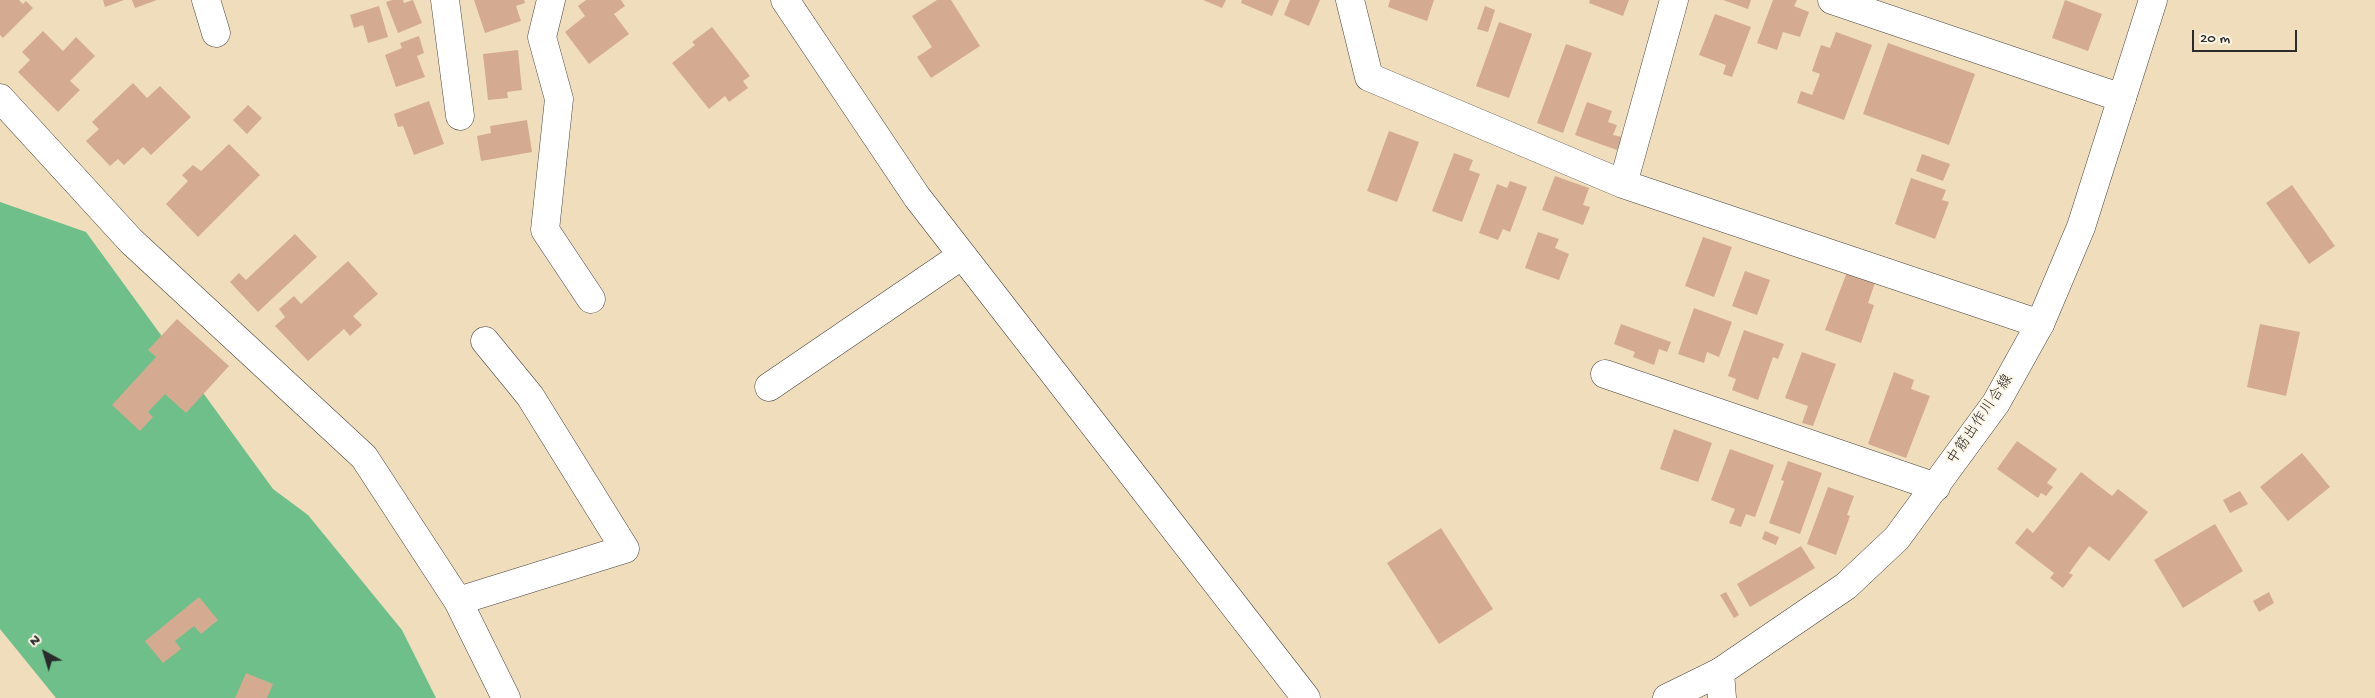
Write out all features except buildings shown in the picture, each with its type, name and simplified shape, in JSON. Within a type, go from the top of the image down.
[{"type":"street","points":[[206,0],[216,33]]},
{"type":"street","points":[[445,0],[460,116]]},
{"type":"street","points":[[551,0],[542,37],[559,99],[545,230],[591,299]]},
{"type":"street","points":[[785,0],[917,197],[961,256],[1306,698]]},
{"type":"street","points":[[1350,0],[1369,77],[1623,184],[2040,324]]},
{"type":"street","points":[[1623,184],[1674,0]]},
{"type":"street","points":[[1832,0],[2122,98]]},
{"type":"street","name":"中筋出作川合線","points":[[1667,698],[1721,685],[1846,586],[1897,538],[1936,488],[1996,403],[2040,324],[2081,227],[2153,0]]},
{"type":"street","points":[[0,98],[131,241],[364,457],[458,601],[506,698]]},
{"type":"street","points":[[769,387],[961,256]]},
{"type":"street","points":[[458,601],[625,549],[530,396],[485,341]]},
{"type":"street","points":[[1604,374],[1936,488]]},
{"type":"green space","points":[[0,202],[86,232],[273,489],[308,515],[402,630],[436,698],[56,698],[0,629]]}]
